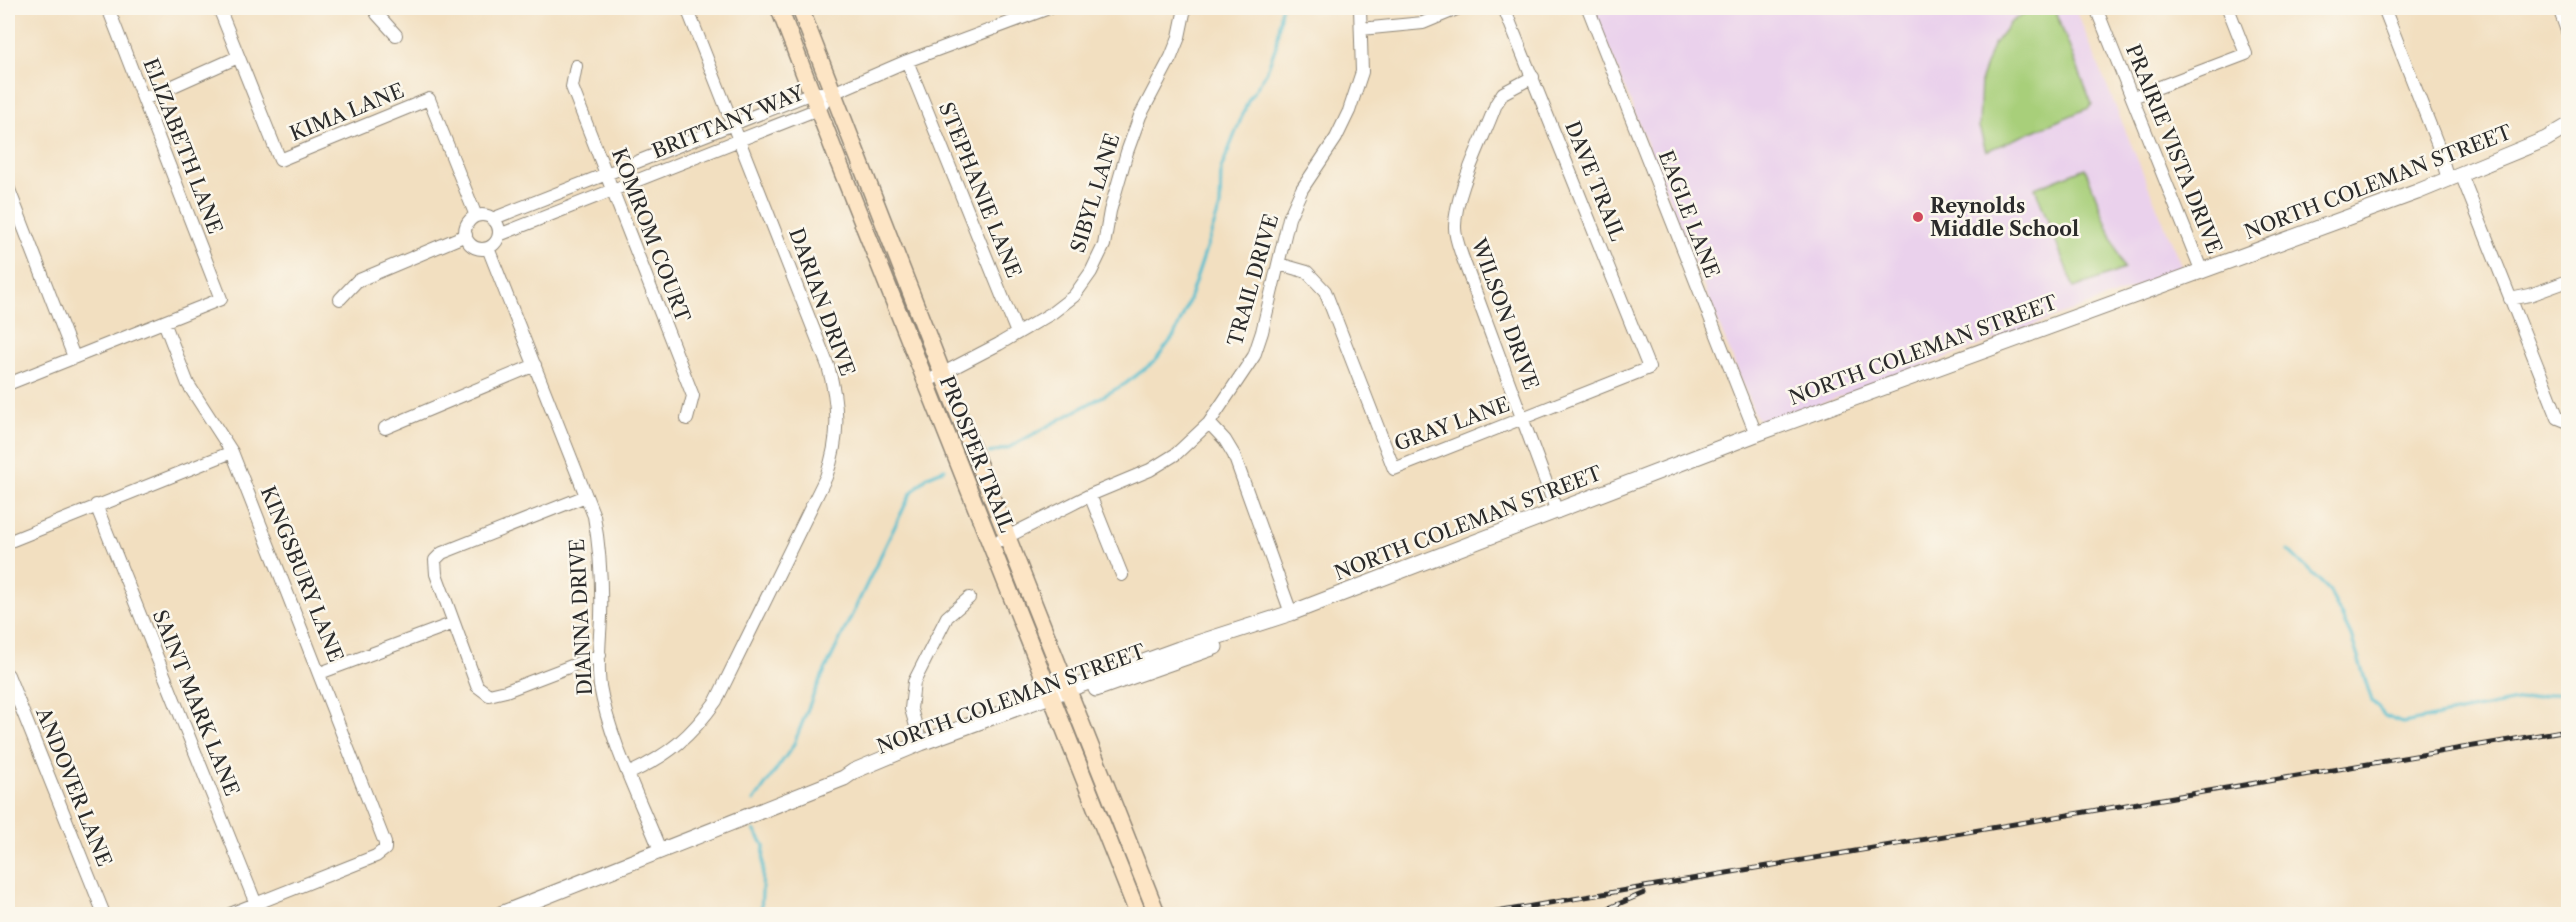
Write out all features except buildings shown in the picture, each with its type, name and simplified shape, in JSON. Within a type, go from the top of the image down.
[{"type":"main road","name":"PROSPER TRAIL","points":[[779,8],[990,544],[1061,697],[1157,915]]},
{"type":"main road","name":"PROSPER TRAIL","points":[[800,8],[1007,538],[1138,915]]},
{"type":"street","name":"ELIZABETH LANE","points":[[108,8],[221,299],[164,322]]},
{"type":"street","points":[[144,99],[238,57],[219,8]]},
{"type":"street","points":[[375,8],[377,14],[396,35]]},
{"type":"street","name":"DARIAN DRIVE","points":[[630,773],[658,760],[677,746],[692,732],[716,701],[826,477],[837,440],[837,405],[828,366],[687,8]]},
{"type":"street","name":"BRITTANY WAY","points":[[499,235],[739,139],[815,101],[908,61],[1049,8]]},
{"type":"street","name":"SIBYL LANE","points":[[926,382],[943,375],[1052,313],[1074,296],[1091,272],[1104,245],[1110,211],[1127,152],[1140,117],[1175,47],[1185,8]]},
{"type":"street","name":"TRAIL DRIVE","points":[[990,544],[1007,538],[1090,495],[1150,470],[1176,454],[1209,423],[1254,356],[1289,218],[1349,111],[1362,72],[1360,8]]},
{"type":"street","points":[[1361,29],[1423,23],[1459,8]]},
{"type":"street","name":"DAVE TRAIL","points":[[1504,8],[1649,368]]},
{"type":"street","name":"EAGLE LANE","points":[[1588,8],[1756,434]]},
{"type":"street","name":"PRAIRIE VISTA DRIVE","points":[[2096,8],[2202,272]]},
{"type":"street","points":[[2133,97],[2246,54],[2228,8]]},
{"type":"street","points":[[2384,8],[2437,143],[2510,299],[2563,420]]},
{"type":"street","points":[[2559,8],[2568,34]]},
{"type":"street","name":"KIMA LANE","points":[[238,57],[280,160],[429,99],[476,216]]},
{"type":"street","name":"STEPHANIE LANE","points":[[908,61],[1017,333]]},
{"type":"street","name":"KOMROM COURT","points":[[576,66],[572,87],[693,396],[687,419]]},
{"type":"street","name":"WILSON DRIVE","points":[[1533,77],[1503,93],[1496,104],[1461,194],[1456,212],[1455,230],[1462,256],[1557,512]]},
{"type":"street","name":"BRITTANY WAY","points":[[492,219],[733,124],[815,101]]},
{"type":"street","name":"NORTH COLEMAN STREET","points":[[844,778],[857,778],[880,770],[1179,648],[1291,614],[1756,434],[2132,295],[2202,272],[2454,176],[2546,139],[2568,126]]},
{"type":"street","points":[[8,187],[74,357]]},
{"type":"street","points":[[476,216],[488,216],[492,219],[499,229],[497,241],[488,248],[477,248],[471,245],[466,235],[467,224],[476,216]]},
{"type":"street","points":[[340,299],[357,281],[466,235]]},
{"type":"street","name":"DIANNA DRIVE","points":[[488,248],[594,516],[599,544],[602,604],[600,684],[605,707],[660,850]]},
{"type":"street","name":"GRAY LANE","points":[[1279,264],[1307,272],[1325,291],[1394,469],[1649,368]]},
{"type":"street","points":[[2510,299],[2530,295],[2568,281]]},
{"type":"street","points":[[8,384],[164,322]]},
{"type":"street","name":"KINGSBURY LANE","points":[[164,322],[188,384],[232,452],[384,836],[385,849],[376,856],[258,909]]},
{"type":"street","points":[[385,428],[535,365]]},
{"type":"street","points":[[1209,423],[1225,440],[1234,455],[1291,614]]},
{"type":"street","points":[[8,542],[232,452]]},
{"type":"street","points":[[1090,495],[1122,575]]},
{"type":"street","points":[[586,496],[442,553],[435,560],[435,574],[477,686],[489,695],[506,691],[600,656]]},
{"type":"street","name":"SAINT MARK LANE","points":[[96,506],[258,909]]},
{"type":"street","points":[[921,743],[911,710],[914,682],[947,616],[969,598]]},
{"type":"street","points":[[320,673],[454,622]]},
{"type":"street","name":"ANDOVER LANE","points":[[8,675],[104,915]]},
{"type":"street","name":"NORTH COLEMAN STREET","points":[[501,915],[844,778],[854,771],[921,743],[1061,697]]},
{"type":"street","points":[[230,915],[258,909]]},
{"type":"shaded area","name":"Reynolds Middle School","points":[[1593,8],[2075,8],[2183,270],[1763,425],[1755,415]]},
{"type":"green space","points":[[2032,8],[2054,8],[2092,104],[2089,108],[1986,151],[1979,127],[1981,79],[1993,45],[2011,22]]},
{"type":"green space","points":[[2085,168],[2124,269],[2074,288],[2035,188]]},
{"type":"waterway","points":[[989,453],[1008,448],[1125,384],[1155,361],[1174,336],[1186,309],[1220,207],[1221,169],[1248,101],[1266,73],[1276,46],[1281,8]]},
{"type":"waterway","points":[[754,801],[793,746],[815,691],[911,493],[928,476],[945,469]]},
{"type":"waterway","points":[[2288,550],[2329,590],[2351,636],[2372,701],[2385,716],[2403,723],[2568,691]]},
{"type":"waterway","points":[[754,830],[764,845],[761,914]]},
{"type":"railway","points":[[1485,914],[2568,730]]},
{"type":"railway","points":[[1595,914],[1644,893]]},
{"type":"place","name":"Reynolds Middle School","points":[[1918,217]]}]
